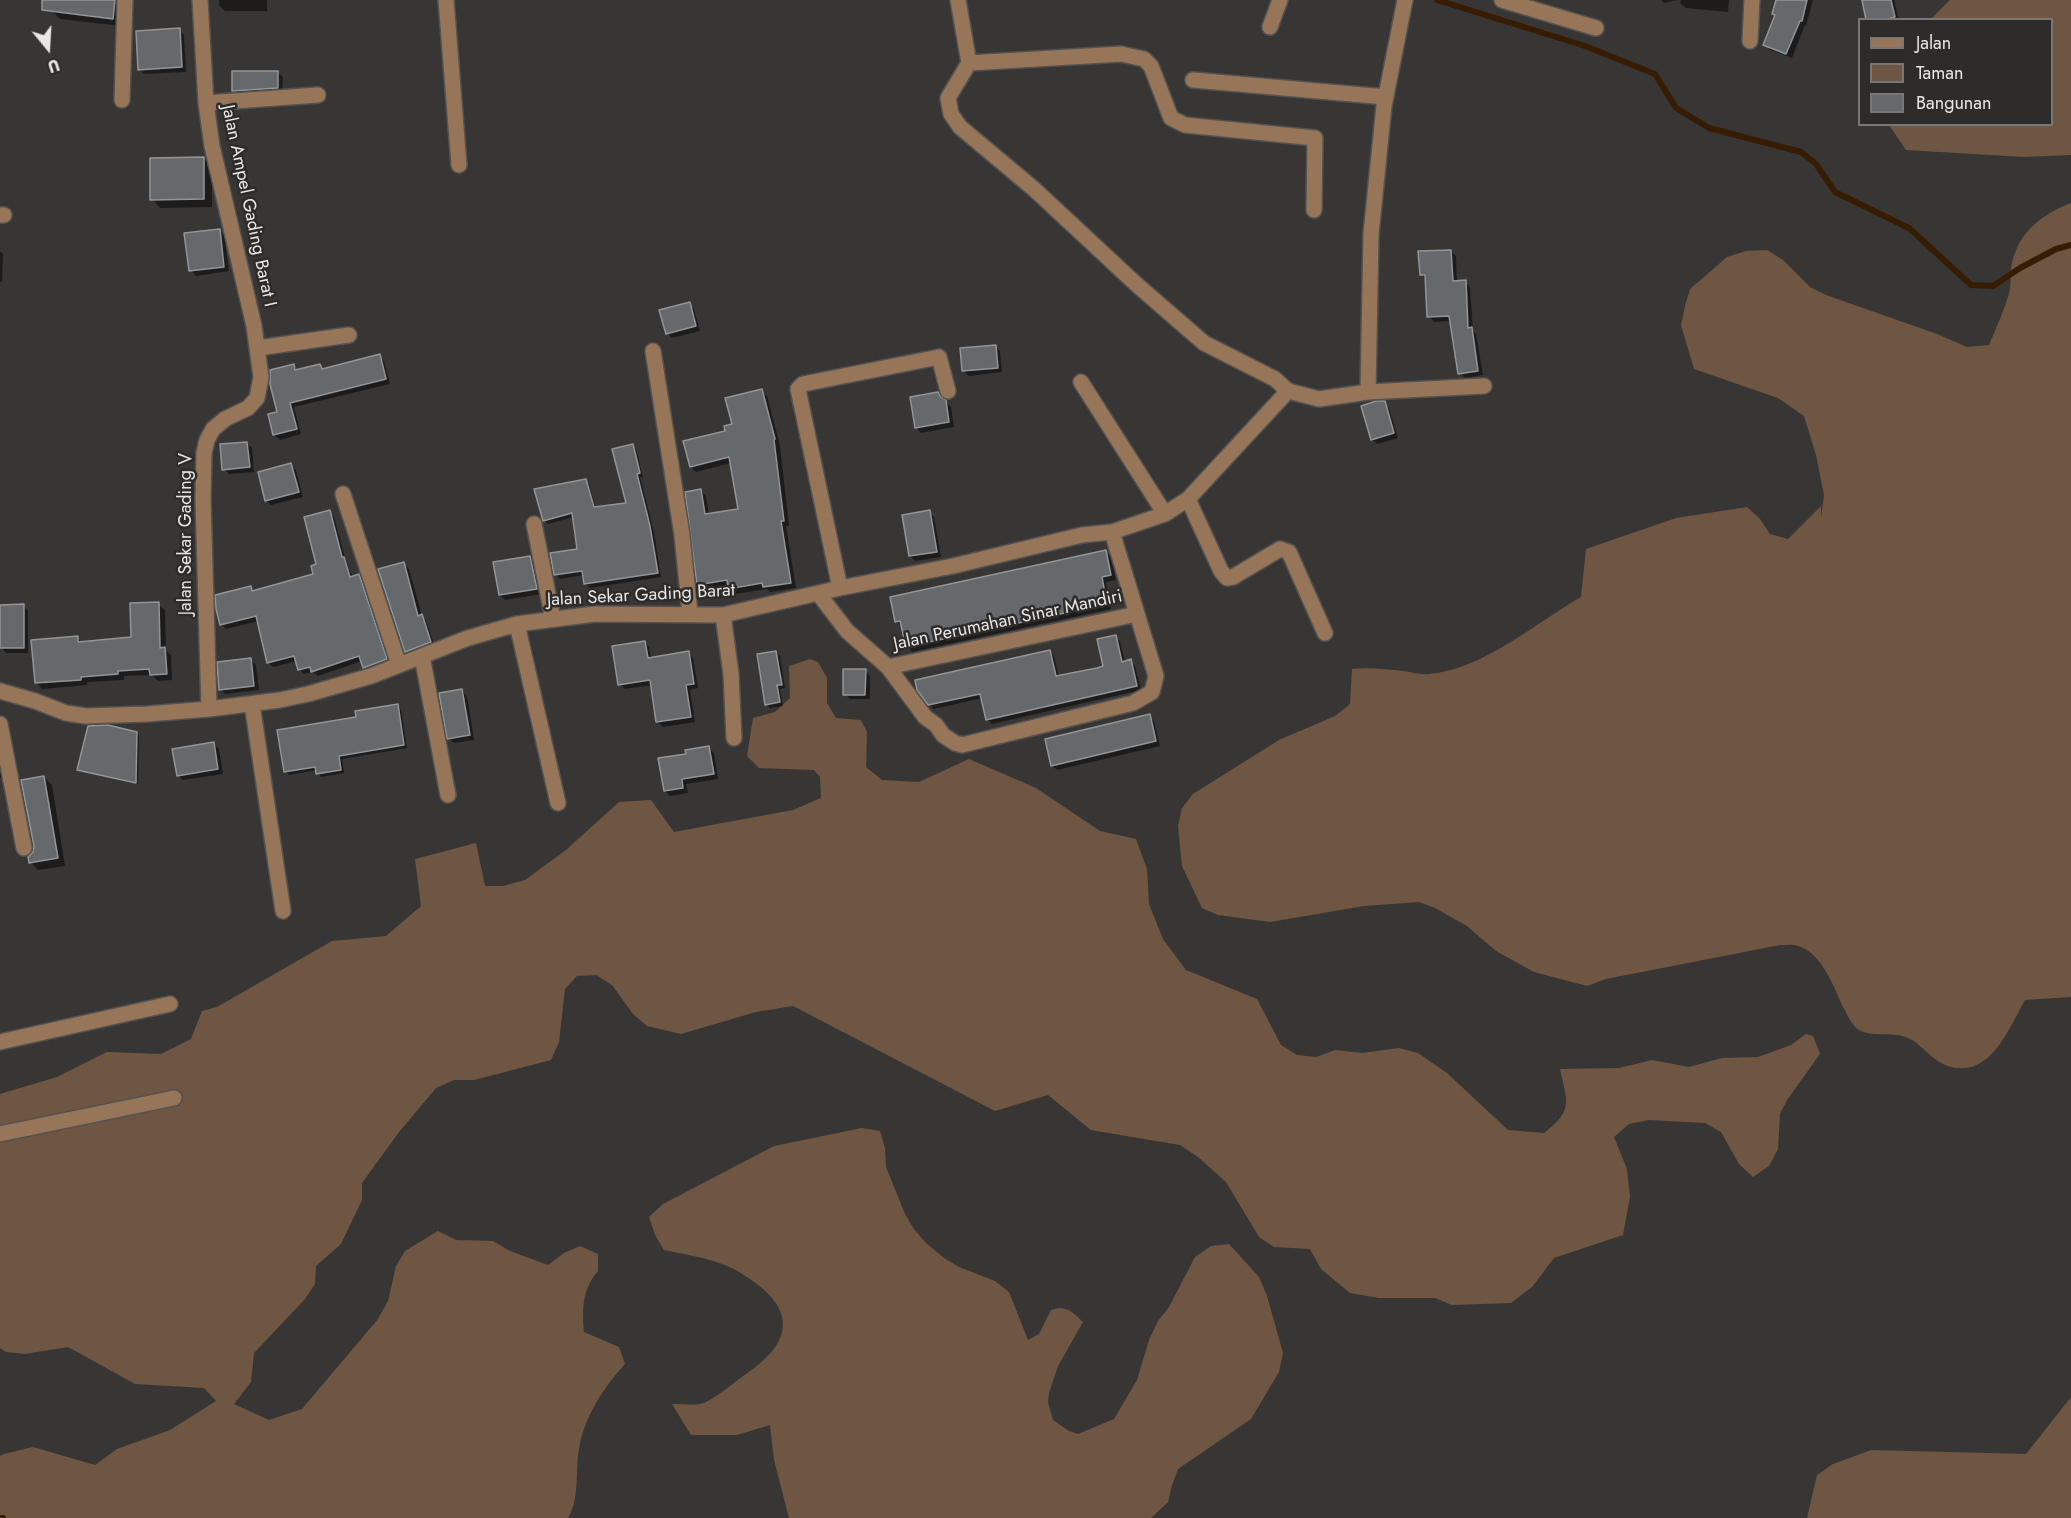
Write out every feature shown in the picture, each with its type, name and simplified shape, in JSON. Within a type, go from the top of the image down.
[{"type":"street","points":[[122,100],[125,0]]},
{"type":"street","name":"Jalan Ampel Gading Barat I","points":[[200,0],[206,103],[212,146],[258,348]]},
{"type":"street","points":[[446,0],[459,165]]},
{"type":"street","points":[[958,0],[969,63],[948,98],[951,114],[960,128],[1034,189],[1136,284],[1204,343],[1254,367],[1275,379],[1288,391],[1319,399],[1368,392],[1484,386]]},
{"type":"street","points":[[1270,27],[1280,0]]},
{"type":"street","points":[[1502,0],[1596,28]]},
{"type":"street","points":[[1750,42],[1752,0]]},
{"type":"street","points":[[1368,392],[1371,234],[1386,97],[1401,1]]},
{"type":"street","points":[[969,63],[1121,54],[1144,59],[1151,66],[1171,118],[1185,125],[1315,138],[1314,210]]},
{"type":"street","points":[[1192,80],[1386,97]]},
{"type":"street","points":[[206,103],[318,95]]},
{"type":"street","points":[[258,348],[349,335]]},
{"type":"street","name":"Jalan Sekar Gading V","points":[[209,709],[203,499],[204,453],[213,429],[225,419],[248,408],[257,398],[261,377],[258,348]]},
{"type":"street","points":[[652,351],[682,535],[690,614]]},
{"type":"street","points":[[840,588],[798,389],[803,384],[939,357],[948,391]]},
{"type":"street","points":[[1081,382],[1165,514]]},
{"type":"street","name":"Jalan Sekar Gading Barat","points":[[0,691],[66,713],[86,716],[147,714],[252,704],[308,694],[399,665],[468,638],[517,624],[595,614],[723,615],[840,588],[953,566],[1082,535],[1112,532],[1165,514],[1188,499],[1288,391]]},
{"type":"street","points":[[343,494],[399,665]]},
{"type":"street","points":[[1188,499],[1221,571],[1227,578],[1233,577],[1280,549],[1289,552],[1325,633]]},
{"type":"street","points":[[534,524],[553,619]]},
{"type":"street","name":"Jalan Perumahan Sinar Mandiri","points":[[818,593],[848,631],[888,667],[925,717],[936,725],[943,735],[962,745],[1133,703],[1152,692],[1156,676],[1112,532]]},
{"type":"street","name":"Jalan Perumahan Sinar Mandiri","points":[[888,667],[1137,614]]},
{"type":"street","points":[[723,615],[731,674],[734,738]]},
{"type":"street","points":[[517,624],[558,803]]},
{"type":"street","points":[[422,656],[448,795]]},
{"type":"street","points":[[252,704],[283,911]]},
{"type":"street","points":[[0,724],[24,848]]},
{"type":"street","points":[[0,1042],[170,1004]]},
{"type":"street","points":[[1,1130],[174,1098]]},
{"type":"green space","points":[[1950,0],[2071,0],[2071,155],[2024,157],[1906,150],[1890,126],[2053,126],[2053,18],[1932,18]]},
{"type":"green space","points":[[2071,203],[2071,997],[2025,1000],[1995,1050],[1985,1060],[1974,1066],[1960,1068],[1945,1065],[1908,1038],[1870,1034],[1856,1028],[1820,963],[1806,950],[1796,945],[1780,945],[1606,979],[1587,986],[1534,972],[1496,951],[1467,926],[1419,902],[1364,906],[1270,922],[1218,915],[1202,908],[1182,866],[1178,826],[1182,808],[1193,794],[1279,740],[1335,716],[1350,704],[1352,669],[1378,668],[1427,674],[1470,664],[1581,597],[1586,549],[1676,518],[1747,507],[1760,519],[1770,534],[1788,539],[1821,506],[1821,518],[1824,495],[1816,455],[1804,416],[1778,398],[1694,369],[1681,325],[1690,289],[1727,257],[1746,251],[1767,250],[1783,260],[1810,287],[1826,295],[1937,334],[1967,347],[1989,345],[2009,294],[2011,269],[2018,246],[2031,227],[2049,213]]},
{"type":"green space","points":[[810,659],[818,662],[827,678],[827,703],[836,718],[861,720],[867,732],[866,767],[882,780],[919,782],[969,759],[1036,788],[1100,831],[1136,839],[1147,869],[1149,904],[1163,939],[1186,970],[1257,999],[1281,1045],[1297,1055],[1316,1057],[1335,1050],[1362,1053],[1399,1048],[1418,1053],[1447,1073],[1508,1130],[1544,1133],[1560,1118],[1566,1105],[1560,1069],[1619,1068],[1652,1060],[1689,1067],[1722,1058],[1758,1057],[1791,1045],[1806,1034],[1813,1036],[1820,1054],[1787,1100],[1780,1114],[1778,1149],[1769,1166],[1753,1177],[1739,1164],[1721,1132],[1705,1123],[1649,1120],[1629,1124],[1614,1137],[1627,1169],[1630,1197],[1623,1235],[1554,1258],[1532,1287],[1511,1303],[1452,1305],[1435,1298],[1379,1298],[1350,1293],[1321,1269],[1310,1249],[1274,1247],[1259,1237],[1226,1182],[1198,1157],[1180,1145],[1091,1130],[1048,1095],[995,1111],[793,1006],[756,1012],[681,1034],[647,1026],[633,1014],[612,985],[596,975],[577,976],[565,989],[559,1042],[551,1060],[474,1080],[454,1080],[436,1088],[399,1132],[362,1183],[362,1200],[341,1244],[316,1266],[315,1284],[305,1299],[254,1353],[251,1382],[234,1404],[269,1420],[302,1409],[378,1319],[388,1301],[396,1266],[405,1251],[438,1231],[456,1240],[493,1241],[510,1251],[548,1265],[564,1253],[580,1246],[598,1254],[598,1271],[589,1285],[584,1300],[584,1332],[619,1347],[625,1364],[610,1382],[585,1425],[579,1449],[576,1493],[568,1518],[0,1518],[0,1456],[33,1447],[95,1465],[117,1449],[170,1430],[216,1401],[204,1388],[135,1384],[68,1347],[25,1354],[6,1352],[0,1348],[0,1094],[57,1077],[107,1052],[161,1054],[191,1039],[202,1011],[217,1007],[332,941],[386,936],[421,906],[415,859],[476,843],[485,886],[503,886],[525,880],[566,850],[619,802],[651,800],[674,832],[793,810],[821,798],[820,777],[814,770],[759,768],[747,756],[753,718],[775,712],[790,698],[789,666]]},
{"type":"green space","points":[[862,1128],[880,1131],[885,1148],[886,1167],[905,1214],[914,1229],[944,1258],[959,1267],[995,1281],[1009,1292],[1028,1340],[1039,1334],[1051,1310],[1061,1308],[1068,1310],[1083,1322],[1058,1366],[1048,1402],[1053,1420],[1078,1434],[1114,1419],[1137,1380],[1149,1340],[1158,1321],[1169,1307],[1195,1257],[1211,1246],[1229,1244],[1259,1277],[1267,1296],[1283,1353],[1279,1372],[1251,1419],[1178,1469],[1168,1502],[1151,1518],[789,1518],[774,1460],[770,1425],[737,1435],[691,1435],[672,1404],[704,1403],[760,1363],[779,1341],[783,1330],[778,1306],[754,1282],[731,1267],[708,1259],[664,1250],[655,1235],[649,1217],[663,1204],[774,1146]]},
{"type":"green space","points":[[2071,1397],[2071,1518],[1807,1518],[1817,1475],[1833,1464],[1871,1450],[2026,1454]]},
{"type":"building","points":[[42,0],[115,0],[113,19],[42,10]]},
{"type":"building","points":[[1776,0],[1807,0],[1802,21],[1786,54],[1763,45],[1775,15],[1772,14]]},
{"type":"building","points":[[1862,0],[1891,0],[1895,17],[1866,18]]},
{"type":"building","points":[[180,28],[182,67],[138,70],[136,31]]},
{"type":"building","points":[[232,71],[278,71],[278,88],[232,91]]},
{"type":"building","points":[[204,157],[204,199],[150,200],[150,158]]},
{"type":"building","points":[[220,229],[224,267],[189,271],[184,233]]},
{"type":"building","points":[[1451,250],[1453,281],[1466,280],[1468,328],[1472,327],[1478,371],[1458,374],[1449,316],[1427,317],[1425,275],[1420,275],[1418,251]]},
{"type":"building","points":[[690,302],[696,326],[666,334],[659,310]]},
{"type":"building","points":[[996,345],[998,368],[962,371],[960,348]]},
{"type":"building","points":[[380,354],[386,379],[290,403],[297,429],[273,435],[268,414],[277,412],[270,384],[270,370],[294,364],[295,370],[320,364],[322,369]]},
{"type":"building","points":[[762,389],[775,439],[784,521],[781,521],[791,583],[763,587],[762,583],[728,589],[727,580],[697,585],[685,492],[701,489],[705,514],[738,509],[729,457],[690,467],[683,441],[725,431],[724,426],[732,424],[725,398]]},
{"type":"building","points":[[938,392],[946,400],[949,422],[915,428],[910,397]]},
{"type":"building","points":[[1376,401],[1385,401],[1394,433],[1371,440],[1361,406]]},
{"type":"building","points":[[247,442],[250,467],[222,470],[220,444]]},
{"type":"building","points":[[633,444],[658,573],[584,584],[582,571],[554,575],[550,553],[577,549],[572,513],[543,521],[534,489],[586,479],[594,507],[626,503],[612,449]]},
{"type":"building","points":[[291,463],[299,492],[265,501],[258,472]]},
{"type":"building","points":[[330,510],[342,557],[344,557],[350,577],[359,574],[387,659],[363,668],[359,656],[311,672],[310,667],[298,670],[294,656],[267,663],[256,616],[220,625],[215,595],[251,586],[252,591],[313,574],[311,566],[316,564],[304,517]]},
{"type":"building","points":[[930,510],[937,552],[909,556],[902,515]]},
{"type":"building","points":[[1106,550],[1111,575],[1102,577],[1107,604],[906,647],[900,621],[895,622],[890,597]]},
{"type":"building","points":[[530,556],[537,589],[499,595],[493,562]]},
{"type":"building","points":[[404,562],[418,616],[422,614],[431,642],[405,652],[378,569]]},
{"type":"building","points":[[159,602],[160,648],[165,647],[167,674],[150,675],[149,669],[118,671],[118,674],[81,677],[81,680],[35,683],[31,640],[78,636],[78,642],[131,637],[130,603]]},
{"type":"building","points":[[24,604],[24,648],[0,648],[0,605]]},
{"type":"building","points":[[1116,635],[1122,662],[1131,659],[1137,686],[986,720],[980,694],[928,705],[917,690],[915,680],[1050,650],[1056,676],[1097,668],[1103,666],[1097,639]]},
{"type":"building","points":[[645,641],[648,658],[689,651],[694,684],[686,685],[691,717],[656,722],[650,680],[618,685],[612,646]]},
{"type":"building","points":[[776,651],[782,685],[777,685],[780,702],[765,705],[757,654]]},
{"type":"building","points":[[251,658],[254,686],[219,690],[217,662]]},
{"type":"building","points":[[843,669],[866,669],[865,695],[843,695]]},
{"type":"building","points":[[462,689],[470,735],[447,739],[439,693]]},
{"type":"building","points":[[398,704],[404,745],[339,756],[341,770],[316,774],[315,767],[284,772],[277,730],[356,717],[355,711]]},
{"type":"building","points":[[1150,714],[1156,741],[1051,766],[1045,739]]},
{"type":"building","points":[[108,725],[137,732],[136,783],[77,770],[88,726]]},
{"type":"building","points":[[214,742],[218,769],[177,776],[172,749]]},
{"type":"building","points":[[709,746],[714,774],[682,779],[683,788],[664,791],[658,758],[686,754],[685,750]]},
{"type":"building","points":[[44,776],[58,858],[29,863],[28,857],[33,852],[34,846],[21,780]]},
{"type":"waterway","points":[[1437,0],[1585,46],[1655,74],[1676,108],[1709,128],[1801,152],[1816,164],[1835,192],[1909,228],[1971,285],[1993,286],[2020,268],[2056,249],[2071,245]]}]
